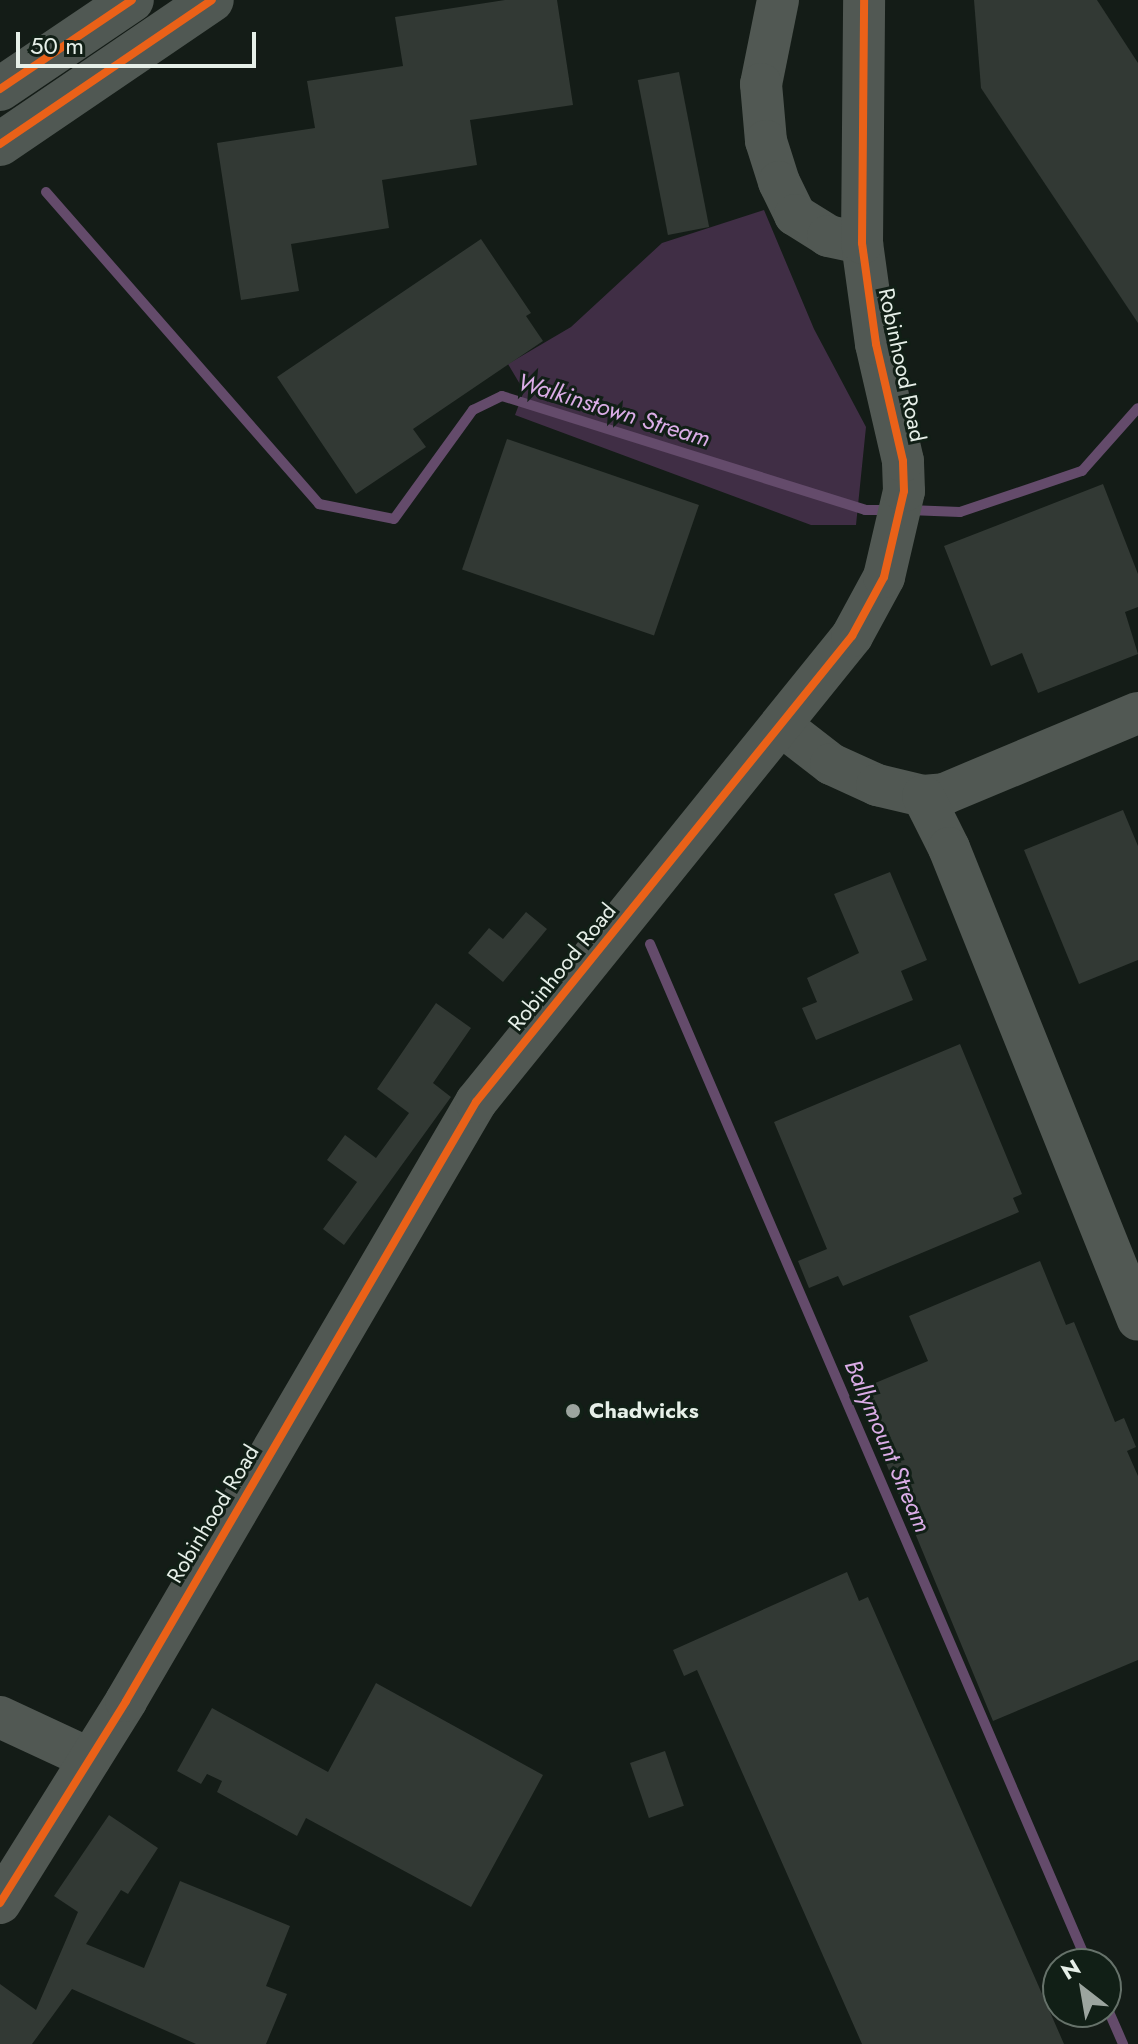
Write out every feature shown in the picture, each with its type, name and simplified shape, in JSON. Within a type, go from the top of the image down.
[{"type":"main road","points":[[0,89],[132,0]]},
{"type":"main road","points":[[0,144],[212,0]]},
{"type":"street","points":[[778,0],[761,84],[766,141],[779,182],[795,215],[828,236],[862,243]]},
{"type":"street","name":"Robinhood Road","points":[[0,1903],[90,1759],[476,1102],[782,726],[871,605],[900,511],[900,431],[876,344],[862,243],[864,0]]},
{"type":"street","points":[[782,726],[831,764],[877,785],[923,796],[944,794],[1138,713]]},
{"type":"street","points":[[923,796],[949,848],[1138,1320]]},
{"type":"street","points":[[0,1717],[90,1759]]},
{"type":"shaded area","points":[[764,210],[814,329],[866,427],[856,525],[811,525],[515,415],[524,391],[508,364],[571,327],[662,243]]},
{"type":"building","points":[[505,0],[557,0],[573,105],[470,120],[477,165],[382,180],[389,228],[291,244],[299,291],[241,300],[217,143],[315,128],[307,81],[403,66],[395,17]]},
{"type":"building","points":[[974,0],[1097,0],[1138,63],[1138,323],[981,88]]},
{"type":"building","points":[[679,72],[709,227],[668,235],[638,80]]},
{"type":"building","points":[[481,239],[531,313],[526,316],[543,341],[413,429],[426,447],[356,494],[277,377]]},
{"type":"building","points":[[507,439],[699,505],[654,636],[462,569]]},
{"type":"building","points":[[1103,484],[1138,574],[1138,607],[1125,612],[1138,654],[1038,693],[1022,653],[991,666],[944,546]]},
{"type":"building","points":[[1123,810],[1138,846],[1138,960],[1079,984],[1024,850]]},
{"type":"building","points":[[890,872],[927,960],[901,971],[913,1000],[816,1040],[802,1008],[817,1002],[807,978],[859,953],[834,894]]},
{"type":"building","points":[[526,912],[547,929],[503,982],[468,953],[489,928],[503,939]]},
{"type":"building","points":[[436,1003],[471,1028],[433,1083],[451,1097],[344,1245],[323,1229],[357,1182],[327,1160],[345,1135],[376,1158],[409,1113],[377,1089]]},
{"type":"building","points":[[960,1044],[1022,1194],[1013,1198],[1019,1212],[843,1286],[838,1276],[809,1288],[798,1261],[827,1249],[774,1122]]},
{"type":"building","points":[[1040,1261],[1066,1325],[1074,1322],[1115,1422],[1124,1418],[1136,1447],[1127,1451],[1138,1476],[1138,1660],[993,1721],[856,1391],[928,1361],[909,1316]]},
{"type":"building","points":[[847,1572],[859,1601],[868,1597],[1042,1994],[1042,2028],[1057,2028],[1064,2044],[862,2044],[697,1670],[684,1676],[673,1650]]},
{"type":"building","points":[[376,1683],[543,1775],[471,1907],[306,1818],[297,1836],[217,1792],[222,1781],[207,1774],[201,1784],[177,1771],[212,1708],[328,1772]]},
{"type":"building","points":[[665,1751],[684,1806],[649,1818],[630,1763]]},
{"type":"building","points":[[109,1815],[158,1848],[128,1894],[121,1890],[86,1944],[144,1968],[180,1881],[290,1926],[266,1986],[287,1994],[266,2044],[196,2044],[72,1989],[32,2044],[0,2044],[0,1984],[36,2010],[78,1912],[54,1896]]},
{"type":"waterway","name":"Walkinstown Stream","points":[[46,192],[319,504],[394,519],[473,410],[502,396],[865,510],[889,510]]},
{"type":"waterway","name":"Walkinstown Stream","points":[[909,510],[960,512],[1082,471],[1138,408]]},
{"type":"waterway","name":"Ballymount Stream","points":[[650,944],[1081,1948]]},
{"type":"waterway","name":"Ballymount Stream","points":[[1116,2028],[1123,2044]]},
{"type":"cycle path","points":[[0,89],[132,0]]},
{"type":"cycle path","points":[[0,144],[212,0]]},
{"type":"cycle path","points":[[0,1903],[126,1701],[476,1102],[852,636],[884,577],[904,491],[903,461],[876,344],[862,243],[864,0]]},
{"type":"place","name":"Chadwicks","points":[[573,1411]]}]
